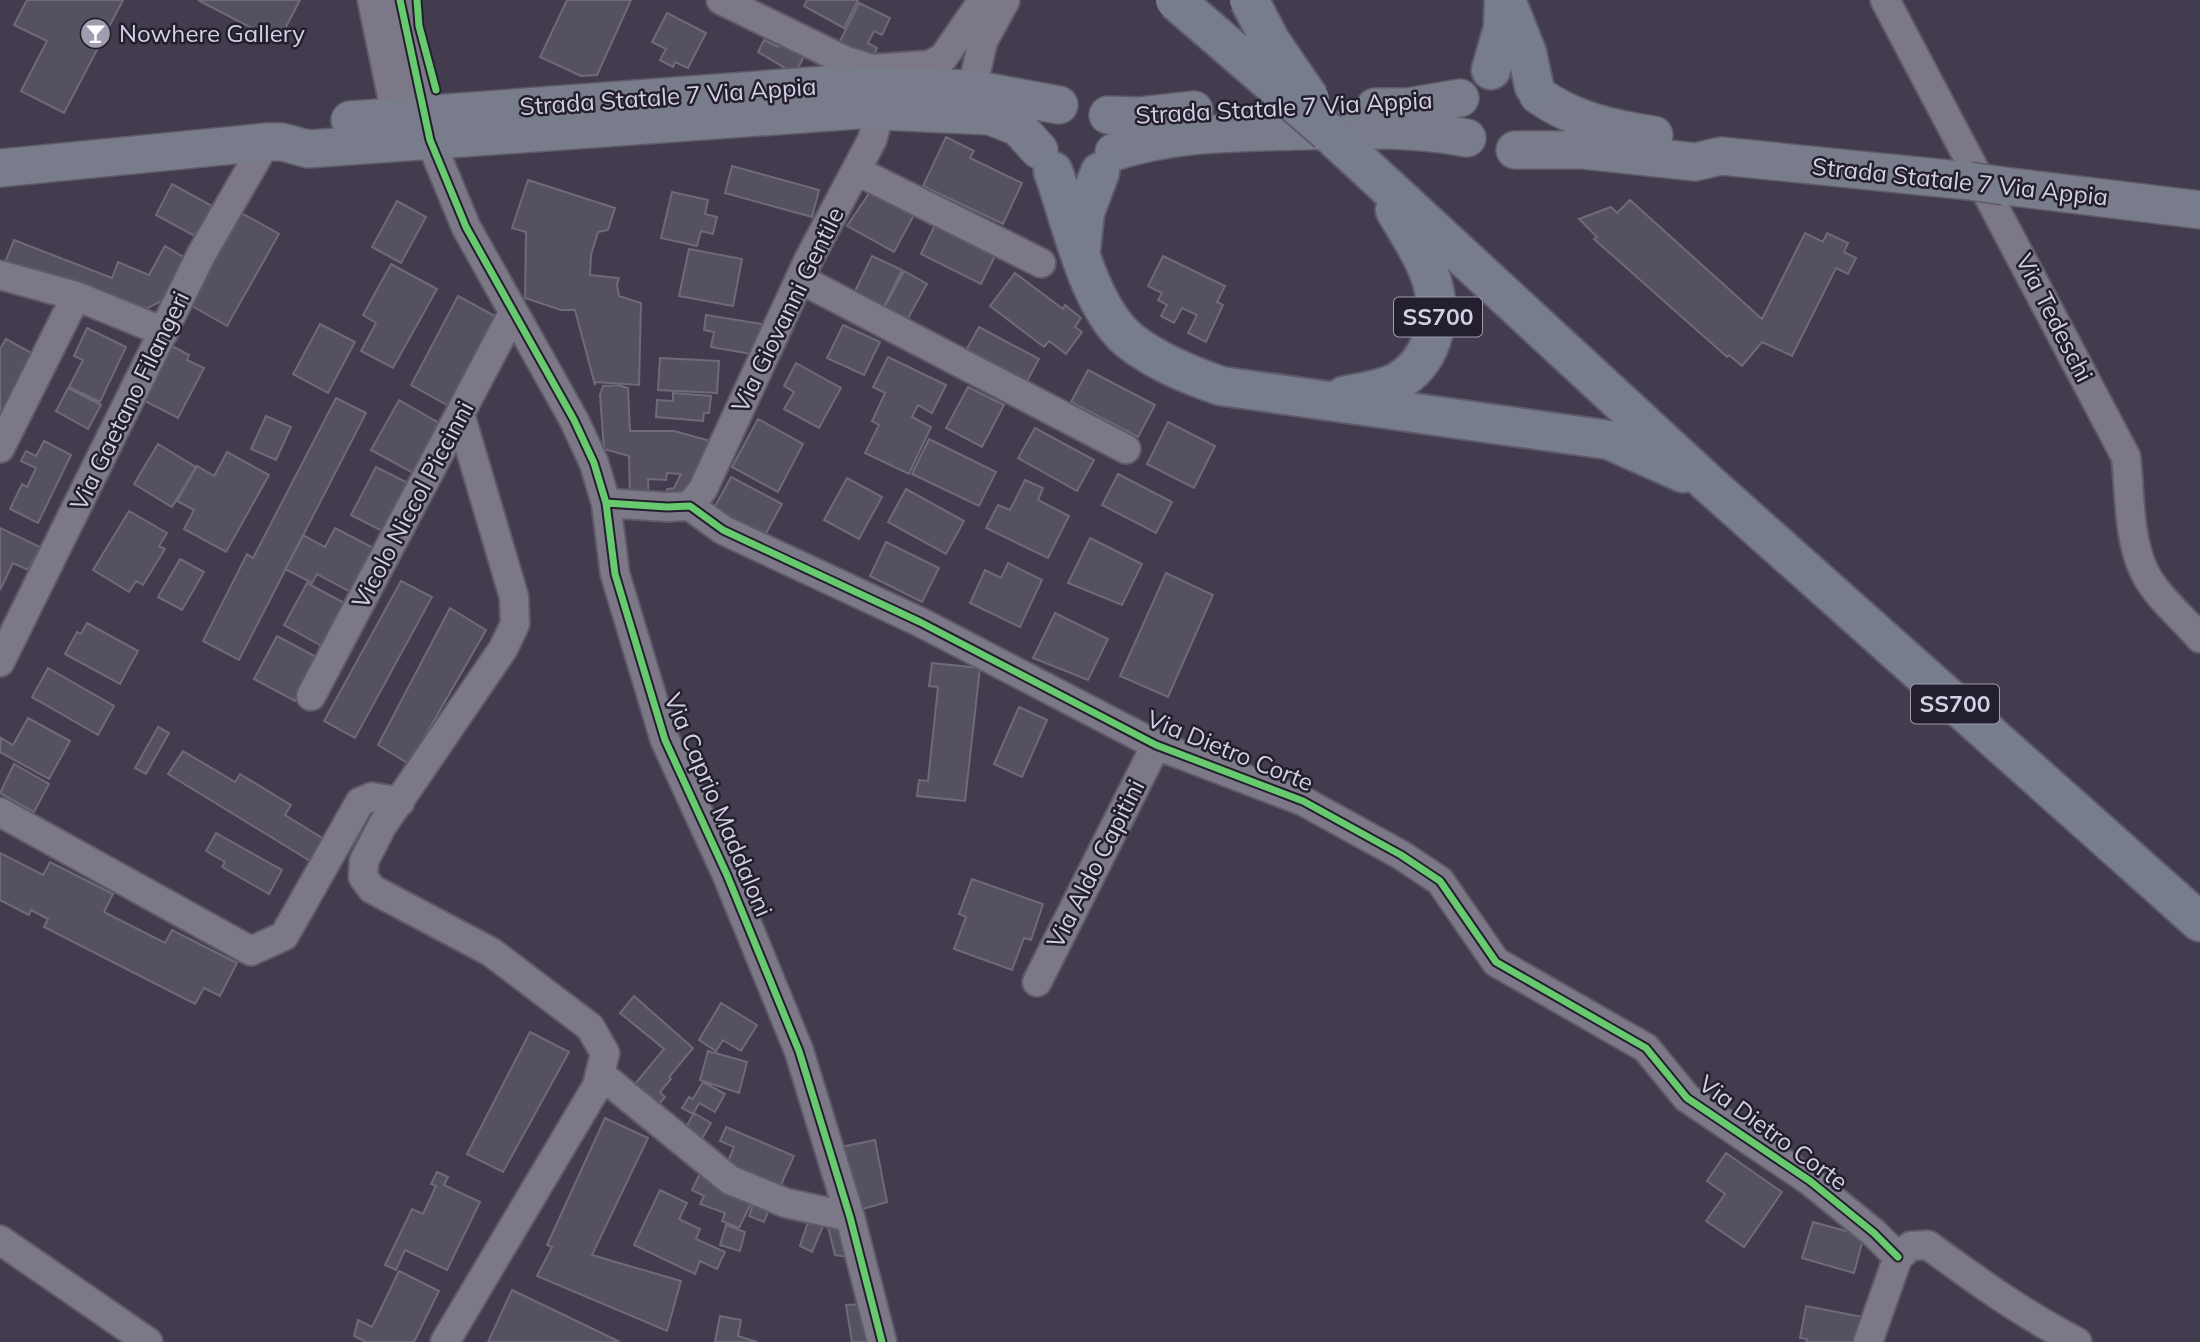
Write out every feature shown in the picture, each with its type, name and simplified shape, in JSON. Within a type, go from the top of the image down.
[{"type":"highway","name":"SS700","points":[[1175,0],[1328,132],[1710,485],[2200,922]]},
{"type":"highway","name":"SS700","points":[[1249,0],[1328,132]]},
{"type":"highway","points":[[1491,70],[1503,28],[1505,0]]},
{"type":"highway","points":[[1505,0],[1527,53],[1536,90]]},
{"type":"highway","name":"SS700","points":[[1046,160],[1087,272],[1128,339],[1184,373],[1221,386],[1325,400],[1395,383],[1414,369],[1428,349],[1438,320],[1437,294],[1426,264],[1377,178]]},
{"type":"highway","points":[[1087,272],[1085,212],[1107,162]]},
{"type":"highway","points":[[1325,400],[1609,440],[1710,485]]},
{"type":"main road","name":"Strada Statale 7 Via Appia","points":[[1467,138],[1459,119],[1460,98],[1472,81],[1491,70],[1515,72],[1560,110],[1611,128],[1698,142],[1721,156]]},
{"type":"main road","name":"Strada Statale 7 Via Appia","points":[[0,168],[274,142],[308,149],[413,129],[817,86],[972,89],[1059,105],[1085,101],[1108,115],[1140,116],[1196,110],[1408,107],[1460,98]]},
{"type":"main road","points":[[1515,150],[1533,137],[1539,128],[1541,105],[1536,90]]},
{"type":"main road","points":[[1046,160],[1042,124],[1059,105]]},
{"type":"main road","name":"Strada Statale 7 Via Appia","points":[[413,129],[880,111],[990,116],[1018,127],[1046,160],[1071,179],[1091,177],[1107,162],[1151,140],[1195,134],[1406,128],[1467,138],[1489,152],[1583,150],[1695,162],[1721,156],[1969,181],[2200,210]]},
{"type":"main road","name":"Strada Statale 7 Via Appia","points":[[1107,162],[1114,127],[1108,115]]},
{"type":"street","points":[[372,0],[413,129]]},
{"type":"street","points":[[400,0],[413,129]]},
{"type":"street","points":[[721,0],[856,65],[872,69],[929,65],[943,58],[979,6],[1001,8],[976,63],[972,89]]},
{"type":"street","name":"Via Tedeschi","points":[[1885,0],[2126,457],[2132,521],[2143,570],[2160,595],[2200,638]]},
{"type":"street","points":[[817,46],[817,86]]},
{"type":"street","name":"Via Giovanni Gentile","points":[[690,506],[703,489],[800,279],[857,172],[872,140],[880,111]]},
{"type":"street","name":"Via Caprio Maddaloni","points":[[413,129],[574,420],[594,463],[606,503],[615,574],[665,740],[727,876],[799,1051],[850,1217],[882,1342]]},
{"type":"street","name":"Via Gaetano Filangeri","points":[[0,662],[201,256],[274,142]]},
{"type":"street","points":[[857,172],[1041,263]]},
{"type":"street","points":[[0,275],[76,296],[164,332]]},
{"type":"street","points":[[800,279],[1126,449]]},
{"type":"street","points":[[0,449],[76,296]]},
{"type":"street","name":"Vicolo Niccol Piccinni","points":[[312,695],[513,313]]},
{"type":"street","points":[[445,1342],[597,1086],[605,1053],[590,1027],[491,952],[372,889],[363,877],[363,861],[503,649],[515,624],[514,597],[460,414]]},
{"type":"street","points":[[606,503],[690,506]]},
{"type":"street","name":"Via Dietro Corte","points":[[690,506],[723,530],[920,622],[1156,745],[1303,801],[1401,855],[1440,881],[1496,962],[1646,1048],[1687,1098],[1810,1181],[1874,1233],[1898,1257]]},
{"type":"street","name":"Via Aldo Capitini","points":[[1037,982],[1156,745]]},
{"type":"street","points":[[0,812],[251,951],[284,936],[360,802],[372,797],[405,796]]},
{"type":"street","points":[[600,1073],[730,1180],[786,1203],[850,1217]]},
{"type":"street","points":[[0,1240],[148,1342]]},
{"type":"street","points":[[1868,1342],[1898,1257],[1911,1246],[1928,1245],[1984,1288],[2032,1319],[2077,1342]]},
{"type":"building","points":[[27,0],[123,0],[64,113],[21,91],[47,41],[14,25]]},
{"type":"building","points":[[198,0],[300,0],[278,42]]},
{"type":"building","points":[[567,0],[631,0],[597,75],[581,76],[540,57]]},
{"type":"building","points":[[807,0],[858,0],[844,28],[804,6]]},
{"type":"building","points":[[859,3],[890,18],[882,35],[874,31],[868,43],[877,48],[870,64],[837,47]]},
{"type":"building","points":[[667,13],[706,33],[688,68],[675,62],[673,67],[660,60],[666,49],[652,42]]},
{"type":"building","points":[[764,40],[778,47],[781,40],[806,52],[795,74],[758,52]]},
{"type":"building","points":[[946,137],[974,151],[970,158],[1022,183],[1003,224],[923,186]]},
{"type":"building","points":[[732,166],[819,190],[812,217],[725,193]]},
{"type":"building","points":[[528,180],[615,208],[608,230],[598,232],[591,255],[590,275],[619,278],[619,296],[641,303],[639,385],[595,382],[595,385],[575,310],[561,310],[525,298],[526,232],[512,228]]},
{"type":"building","points":[[172,184],[221,211],[204,241],[156,215]]},
{"type":"building","points":[[672,192],[708,200],[705,214],[717,217],[713,234],[701,231],[697,246],[661,238]]},
{"type":"building","points":[[870,192],[914,215],[894,252],[847,226]]},
{"type":"building","points":[[1630,200],[1762,319],[1805,233],[1823,242],[1827,233],[1848,243],[1844,252],[1856,258],[1848,274],[1836,268],[1792,356],[1762,342],[1742,366],[1729,355],[1727,357],[1594,239],[1597,237],[1579,219],[1611,207],[1617,213]]},
{"type":"building","points":[[397,201],[426,217],[401,263],[372,247]]},
{"type":"building","points":[[238,211],[279,234],[227,326],[185,302]]},
{"type":"building","points":[[936,223],[996,254],[981,284],[921,254]]},
{"type":"building","points":[[14,240],[112,278],[118,262],[149,275],[165,246],[187,259],[162,301],[137,313],[4,265]]},
{"type":"building","points":[[689,249],[742,259],[733,306],[679,296]]},
{"type":"building","points":[[872,256],[902,270],[883,309],[853,295]]},
{"type":"building","points":[[1163,256],[1225,286],[1217,302],[1223,305],[1206,342],[1188,333],[1197,315],[1182,308],[1174,323],[1161,316],[1167,305],[1158,300],[1162,293],[1148,286]]},
{"type":"building","points":[[391,264],[437,289],[393,368],[361,351],[376,323],[363,315]]},
{"type":"building","points":[[904,271],[927,284],[906,322],[883,310]]},
{"type":"building","points":[[1015,273],[1063,309],[1065,305],[1081,318],[1075,327],[1082,332],[1066,354],[1049,341],[1044,347],[990,306]]},
{"type":"building","points":[[458,296],[504,321],[456,410],[411,385]]},
{"type":"building","points":[[706,315],[762,324],[757,355],[711,347],[714,332],[704,330]]},
{"type":"building","points":[[320,324],[355,342],[328,393],[293,374]]},
{"type":"building","points":[[843,325],[880,342],[864,375],[827,358]]},
{"type":"building","points":[[979,327],[1039,359],[1025,385],[965,352]]},
{"type":"building","points":[[87,328],[126,347],[100,402],[69,387],[83,360],[74,356]]},
{"type":"building","points":[[6,339],[35,355],[0,422],[0,349]]},
{"type":"building","points":[[170,345],[189,355],[187,360],[204,368],[178,418],[141,399]]},
{"type":"building","points":[[888,357],[946,385],[932,413],[918,405],[912,417],[931,427],[909,474],[865,453],[879,425],[872,421],[885,393],[873,387]]},
{"type":"building","points":[[660,358],[719,361],[717,393],[658,390]]},
{"type":"building","points":[[796,363],[841,388],[819,428],[784,409],[794,392],[784,386]]},
{"type":"building","points":[[1088,370],[1155,405],[1138,437],[1071,402]]},
{"type":"building","points":[[618,385],[628,388],[630,431],[674,431],[710,441],[705,459],[684,499],[669,502],[667,489],[674,488],[681,474],[667,473],[666,480],[648,479],[649,504],[630,499],[629,456],[604,449],[600,395],[603,386]]},
{"type":"building","points":[[968,387],[1004,405],[982,447],[946,428]]},
{"type":"building","points":[[68,388],[101,405],[88,429],[56,411]]},
{"type":"building","points":[[673,393],[711,396],[709,413],[704,413],[703,421],[656,417],[657,400],[673,401]]},
{"type":"building","points":[[336,398],[366,413],[239,660],[203,641],[247,554],[253,558]]},
{"type":"building","points":[[399,400],[439,423],[413,473],[371,450]]},
{"type":"building","points":[[266,416],[291,427],[276,460],[251,449]]},
{"type":"building","points":[[758,419],[803,444],[778,492],[732,467]]},
{"type":"building","points":[[1168,422],[1215,446],[1194,488],[1147,464]]},
{"type":"building","points":[[1035,428],[1094,460],[1077,491],[1018,458]]},
{"type":"building","points":[[929,439],[996,472],[979,506],[912,474]]},
{"type":"building","points":[[44,441],[71,455],[38,523],[10,509],[22,484],[27,487],[36,468],[21,461],[26,451],[36,456]]},
{"type":"building","points":[[158,444],[196,467],[172,507],[134,484]]},
{"type":"building","points":[[227,452],[269,475],[226,552],[184,529],[194,510],[177,501],[197,466],[214,476]]},
{"type":"building","points":[[376,467],[412,485],[388,534],[351,515]]},
{"type":"building","points":[[1118,474],[1172,502],[1156,533],[1102,505]]},
{"type":"building","points":[[731,477],[782,504],[764,537],[713,510]]},
{"type":"building","points":[[847,478],[882,497],[859,539],[824,520]]},
{"type":"building","points":[[1025,480],[1043,488],[1038,500],[1069,516],[1048,558],[986,528],[998,505],[1010,510]]},
{"type":"building","points":[[906,489],[964,521],[946,554],[888,522]]},
{"type":"building","points":[[129,511],[167,533],[159,546],[165,549],[143,585],[136,581],[129,592],[93,570]]},
{"type":"building","points":[[0,528],[40,547],[28,570],[13,563],[0,590]]},
{"type":"building","points":[[335,528],[379,551],[356,595],[317,574],[312,583],[285,569],[303,535],[325,547]]},
{"type":"building","points":[[1090,538],[1142,564],[1122,605],[1068,583]]},
{"type":"building","points":[[886,542],[939,568],[922,602],[870,576]]},
{"type":"building","points":[[180,559],[204,572],[182,610],[158,597]]},
{"type":"building","points":[[1008,563],[1042,580],[1020,627],[970,603],[985,570],[1001,578]]},
{"type":"building","points":[[1166,573],[1213,595],[1168,697],[1120,676]]},
{"type":"building","points":[[401,581],[432,597],[355,738],[324,721]]},
{"type":"building","points":[[307,583],[350,606],[327,649],[284,625]]},
{"type":"building","points":[[450,608],[486,630],[409,764],[378,745]]},
{"type":"building","points":[[1055,613],[1108,639],[1088,680],[1033,658]]},
{"type":"building","points":[[87,623],[138,651],[120,684],[65,654],[77,632],[81,634]]},
{"type":"building","points":[[277,636],[318,658],[295,701],[254,679]]},
{"type":"building","points":[[932,663],[980,668],[965,801],[917,796],[919,780],[928,781],[938,687],[929,686]]},
{"type":"building","points":[[48,668],[114,706],[98,735],[32,697]]},
{"type":"building","points":[[1019,707],[1047,720],[1022,777],[994,764]]},
{"type":"building","points":[[28,718],[70,741],[49,779],[0,752],[1,738],[13,745]]},
{"type":"building","points":[[158,727],[169,733],[146,774],[135,768]]},
{"type":"building","points":[[183,751],[235,782],[240,774],[291,805],[285,815],[324,839],[310,861],[168,774]]},
{"type":"building","points":[[14,764],[49,784],[34,812],[0,793]]},
{"type":"building","points":[[216,833],[282,870],[269,894],[222,867],[225,862],[206,851]]},
{"type":"building","points":[[0,853],[43,875],[50,862],[113,894],[104,912],[165,943],[172,930],[237,963],[220,996],[204,988],[195,1004],[44,927],[48,919],[31,910],[29,915],[0,900]]},
{"type":"building","points":[[972,879],[1043,904],[1031,940],[1024,938],[1012,970],[954,949],[966,917],[959,914]]},
{"type":"building","points":[[634,996],[693,1048],[669,1077],[671,1079],[660,1092],[665,1097],[658,1105],[634,1085],[664,1049],[620,1013]]},
{"type":"building","points":[[721,1003],[757,1025],[741,1051],[723,1040],[716,1051],[699,1040]]},
{"type":"building","points":[[530,1032],[569,1052],[503,1172],[467,1154]]},
{"type":"building","points":[[708,1051],[747,1062],[739,1093],[700,1080]]},
{"type":"building","points":[[703,1082],[725,1094],[715,1112],[699,1103],[693,1114],[682,1108],[689,1097],[693,1099]]},
{"type":"building","points":[[694,1113],[711,1123],[700,1142],[683,1132]]},
{"type":"building","points":[[605,1118],[648,1138],[592,1255],[681,1281],[667,1331],[537,1276],[552,1247],[547,1245]]},
{"type":"building","points":[[726,1127],[794,1156],[776,1196],[723,1173],[734,1147],[720,1141]]},
{"type":"building","points":[[875,1140],[887,1202],[849,1213],[831,1149]]},
{"type":"building","points":[[1726,1153],[1782,1192],[1744,1247],[1706,1221],[1725,1194],[1707,1181]]},
{"type":"building","points":[[702,1169],[755,1195],[739,1228],[722,1221],[725,1213],[700,1204],[704,1196],[692,1190]]},
{"type":"building","points":[[437,1172],[448,1177],[444,1185],[480,1202],[447,1270],[405,1250],[396,1270],[385,1265],[412,1209],[423,1214],[436,1186],[431,1184]]},
{"type":"building","points":[[660,1190],[687,1203],[679,1219],[700,1229],[696,1239],[725,1252],[717,1269],[700,1261],[695,1274],[634,1245]]},
{"type":"building","points":[[756,1196],[772,1202],[764,1222],[749,1216]]},
{"type":"building","points":[[810,1216],[840,1222],[849,1257],[835,1255],[828,1227],[823,1226],[812,1252],[800,1246]]},
{"type":"building","points":[[1813,1222],[1864,1236],[1854,1273],[1802,1258]]},
{"type":"building","points":[[726,1225],[745,1232],[740,1251],[720,1245]]},
{"type":"building","points":[[399,1271],[439,1291],[414,1342],[366,1342],[354,1336],[358,1320],[372,1327]]},
{"type":"building","points":[[512,1290],[620,1342],[488,1342]]},
{"type":"building","points":[[865,1304],[876,1342],[852,1342],[846,1305]]},
{"type":"building","points":[[1806,1306],[1863,1317],[1858,1342],[1806,1342],[1807,1339],[1800,1338]]},
{"type":"building","points":[[720,1316],[741,1320],[738,1336],[757,1342],[715,1342]]},
{"type":"cycle path","points":[[400,0],[430,140],[466,227],[574,420],[594,463],[606,503],[615,574],[665,740],[727,875],[799,1051],[850,1217],[882,1342]]},
{"type":"cycle path","points":[[417,0],[419,26],[436,90]]},
{"type":"cycle path","points":[[606,503],[690,506],[723,530],[920,622],[1156,745],[1303,801],[1401,855],[1440,881],[1496,962],[1646,1048],[1687,1098],[1810,1181],[1874,1233],[1898,1257]]},
{"type":"place","name":"Nowhere Gallery","points":[[96,34]]}]
